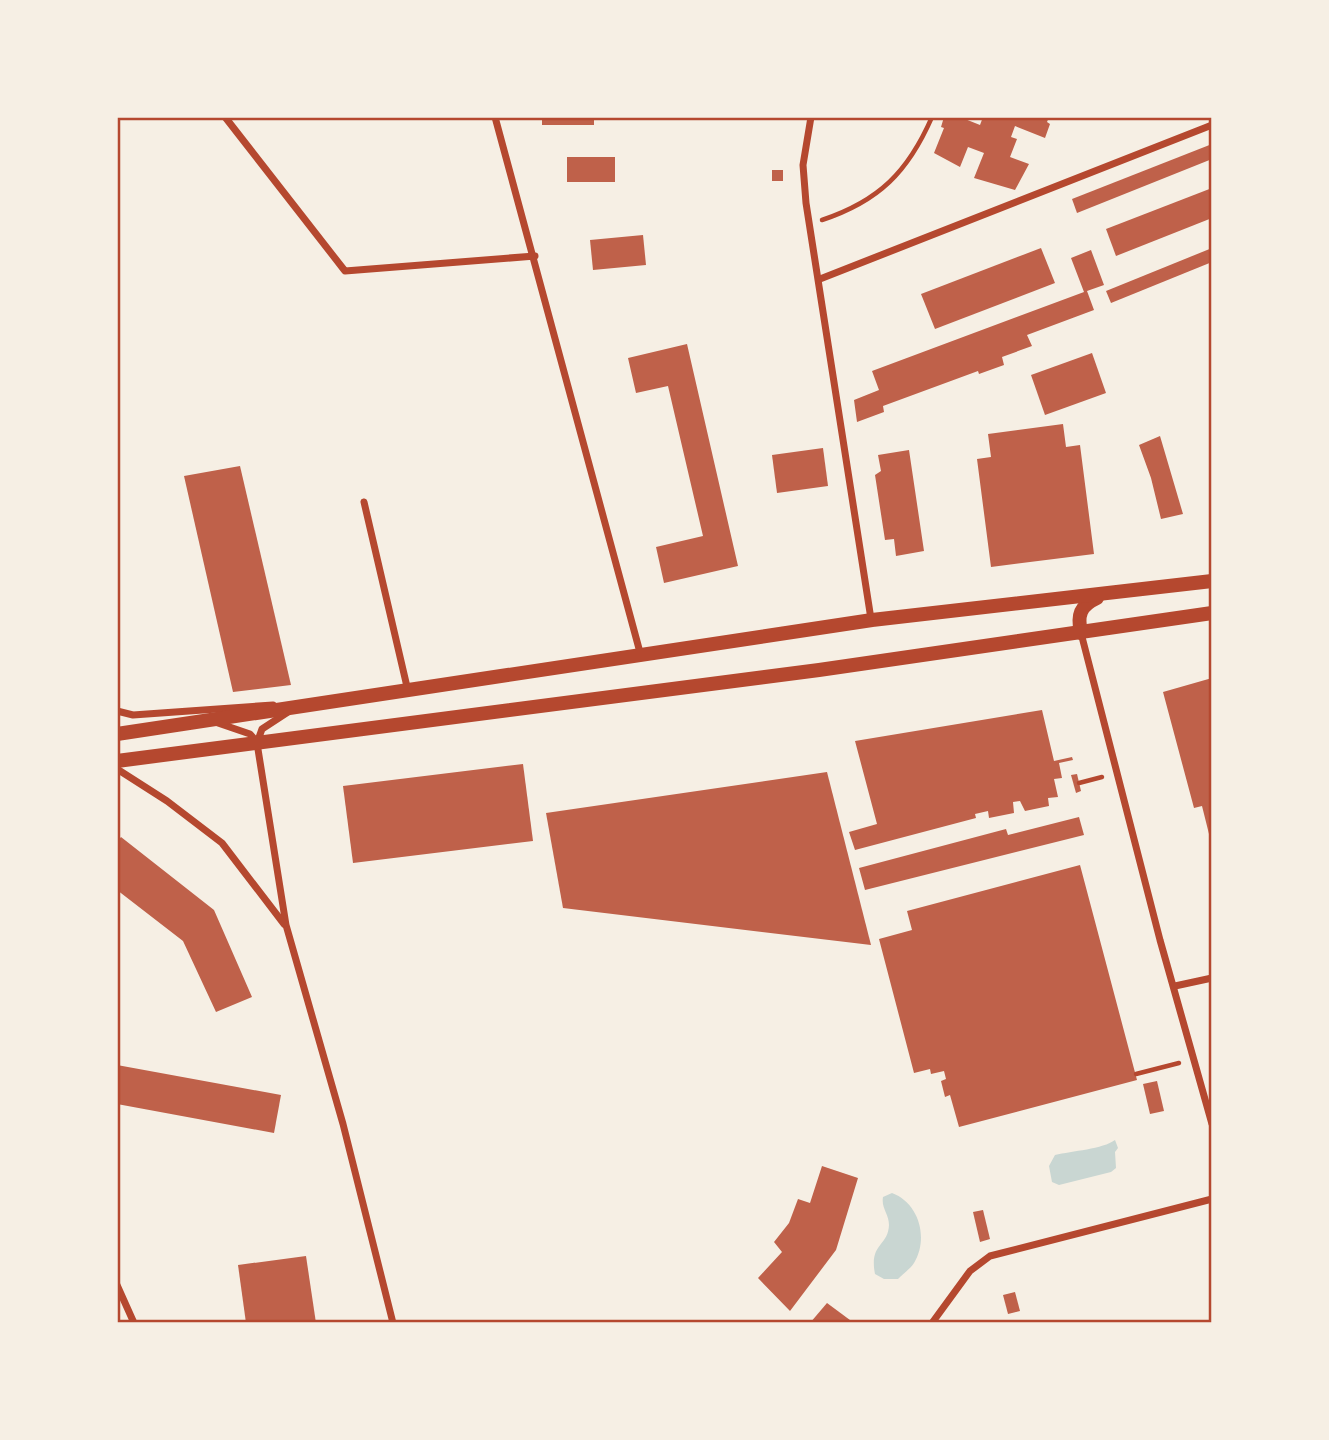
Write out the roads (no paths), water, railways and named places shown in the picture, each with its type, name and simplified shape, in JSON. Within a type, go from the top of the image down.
[{"type":"main road","points":[[117,734],[872,620],[1102,596],[1212,580]]},
{"type":"main road","points":[[1079,626],[1087,603],[1102,596]]},
{"type":"main road","points":[[1038,603],[1063,609],[1079,626]]},
{"type":"main road","points":[[117,761],[826,669],[1079,626],[1212,613]]},
{"type":"street","points":[[225,117],[345,271],[535,257]]},
{"type":"street","points":[[495,117],[535,257],[640,656]]},
{"type":"street","points":[[811,117],[803,165],[810,224],[872,620]]},
{"type":"street","points":[[820,279],[1212,125]]},
{"type":"street","points":[[364,502],[409,692]]},
{"type":"street","points":[[1079,626],[1212,1124]]},
{"type":"street","points":[[117,711],[133,715],[260,705],[295,708]]},
{"type":"street","points":[[295,708],[262,729],[257,743],[286,925],[343,1124],[393,1323]]},
{"type":"street","points":[[210,721],[250,734],[257,743]]},
{"type":"street","points":[[117,769],[167,800],[222,843],[286,925]]},
{"type":"street","points":[[1175,986],[1212,978]]},
{"type":"street","points":[[932,1323],[970,1271],[990,1256],[1212,1199]]},
{"type":"street","points":[[117,1285],[134,1323]]}]
